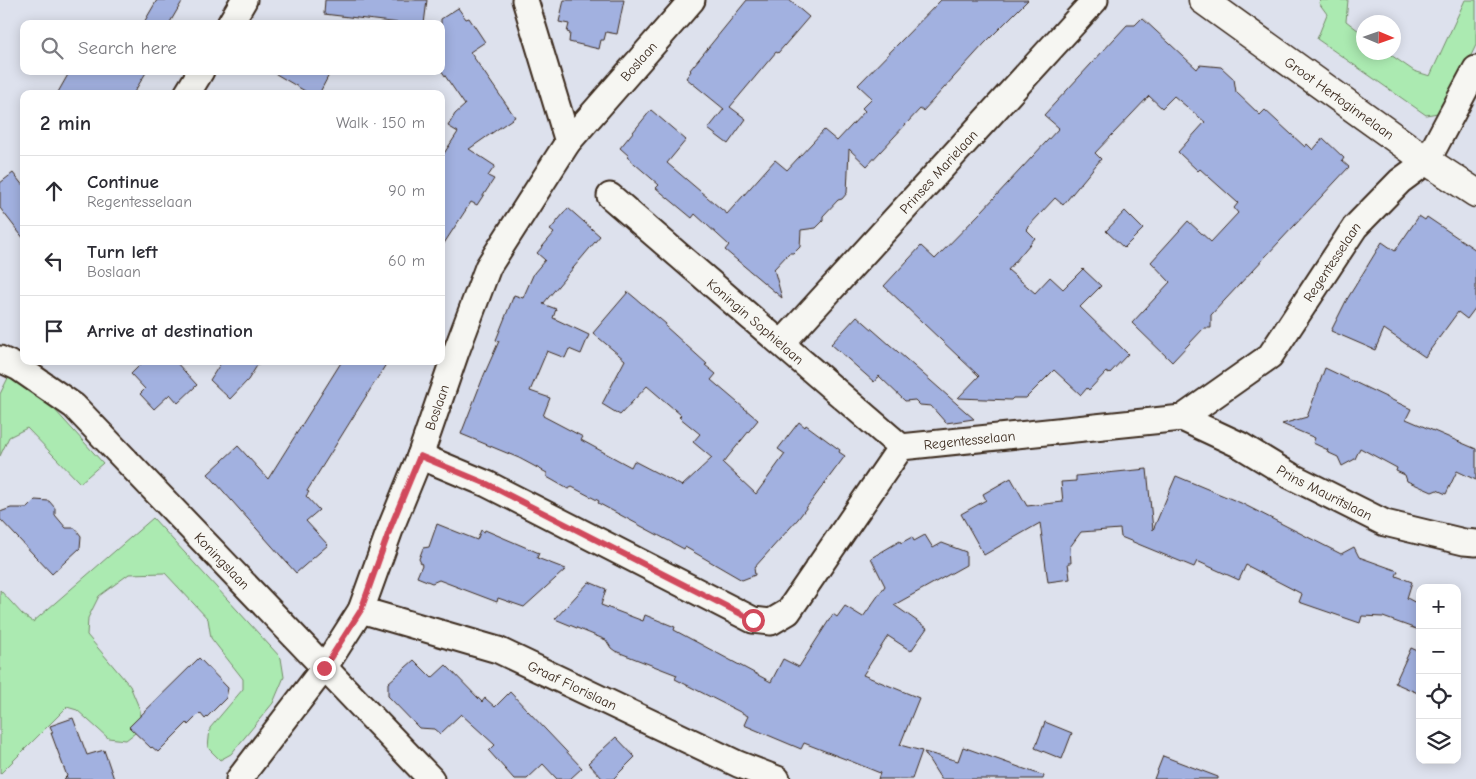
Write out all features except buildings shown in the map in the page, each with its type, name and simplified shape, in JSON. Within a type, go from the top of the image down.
[{"type":"main road","name":"Groot Hertoginnelaan","points":[[1203,0],[1427,161],[1476,193]]},
{"type":"street","points":[[232,20],[244,0]]},
{"type":"street","points":[[525,0],[568,142]]},
{"type":"street","name":"Boslaan","points":[[239,779],[324,668],[361,610],[391,526],[420,456],[488,267],[568,142],[692,0]]},
{"type":"street","name":"Prinses Marielaan","points":[[782,344],[1095,0]]},
{"type":"street","name":"Regentesselaan","points":[[901,447],[1182,418],[1270,356],[1355,227],[1400,181],[1427,161],[1476,69]]},
{"type":"street","points":[[189,90],[198,75]]},
{"type":"street","name":"Koningin Sophielaan","points":[[610,196],[901,447]]},
{"type":"street","name":"Koningslaan","points":[[14,362],[74,406],[431,779]]},
{"type":"street","name":"Prins Mauritslaan","points":[[1182,418],[1240,445],[1291,476],[1385,523],[1464,542],[1476,543]]},
{"type":"street","points":[[420,456],[487,484],[753,620],[771,622],[788,612],[901,447]]},
{"type":"street","name":"Graaf Florislaan","points":[[361,610],[498,650],[738,764],[777,779]]},
{"type":"green space","points":[[1320,0],[1348,0],[1346,21],[1356,29],[1356,60],[1398,60],[1414,71],[1430,76],[1465,0],[1476,0],[1476,45],[1444,112],[1426,115],[1317,39],[1327,14],[1319,3]]},
{"type":"green space","points":[[10,374],[44,398],[103,463],[80,483],[27,428],[9,437],[0,456],[0,394]]},
{"type":"green space","points":[[153,518],[281,658],[284,677],[273,703],[231,754],[220,760],[208,748],[210,728],[243,689],[243,679],[211,638],[208,619],[165,573],[129,574],[99,596],[88,618],[87,635],[130,686],[140,710],[139,730],[126,740],[108,738],[77,710],[67,707],[0,774],[0,590],[23,615],[33,622]]},
{"type":"route","points":[[324,668],[361,610],[391,526],[420,456],[487,484],[753,620]]}]
